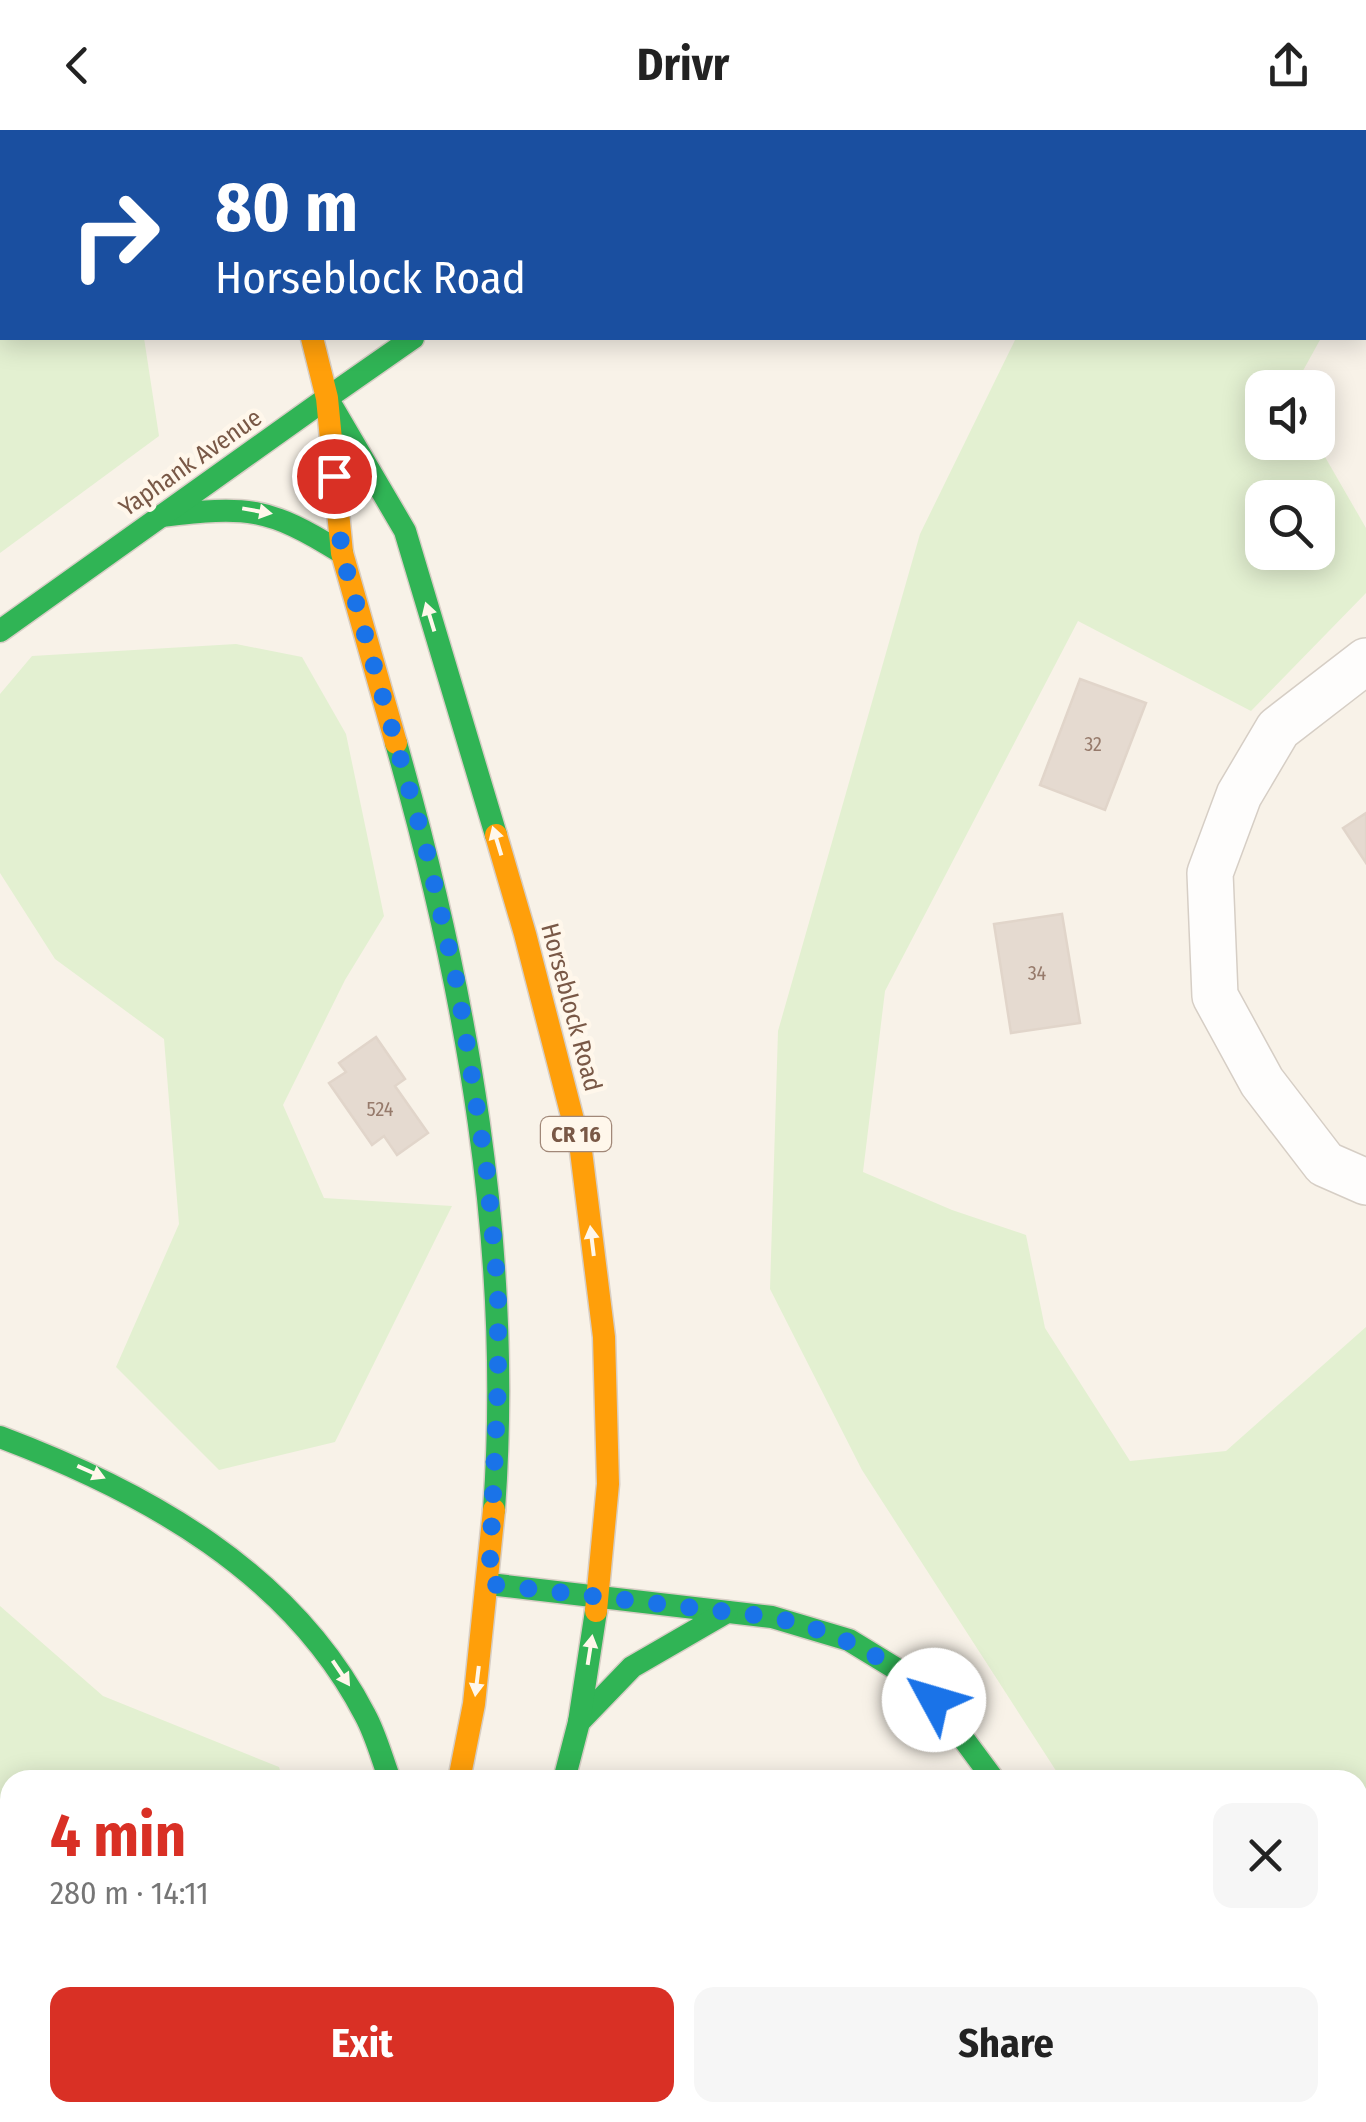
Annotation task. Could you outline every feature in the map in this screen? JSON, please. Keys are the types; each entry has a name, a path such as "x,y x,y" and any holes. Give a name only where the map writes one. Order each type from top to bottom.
{"main road":[{"name":"Horseblock Road","path":"312,340 327,398 342,554 426,848 458,988 484,1152 498,1290 498,1385 489,1584 474,1704 461,1770"},
{"name":"Yaphank Avenue","path":"0,630 410,340"},
{"name":"Horseblock Road","path":"327,398 405,531 525,934 581,1151 604,1338 608,1484 598,1598 579,1722 567,1770"},
{"path":"161,516 253,508 288,520 342,554"},
{"path":"0,1436 109,1480 208,1541 248,1574 291,1612 345,1678 374,1732 387,1770"},
{"path":"489,1584 728,1612 811,1626 849,1640 893,1666 934,1700 986,1770"},
{"path":"579,1722 632,1667 728,1612"}],"street":[{"path":"1366,661 1278,729 1239,795 1210,873 1215,996 1262,1082 1325,1164 1366,1182"}],"green space":[{"path":"0,340 144,340 159,436 0,553"},
{"path":"1015,340 1320,340 1303,370 1245,370 1245,460 1327,460 1366,528 1366,593 1251,711 1078,621 885,991 863,1172 952,1210 1026,1235 1045,1328 1130,1461 1226,1451 1366,1327 1366,1770 1056,1770 862,1470 770,1289 778,1031 920,534"},
{"path":"236,644 302,657 346,734 384,916 345,980 283,1105 324,1198 452,1206 335,1442 219,1470 116,1367 179,1224 164,1039 55,959 0,873 0,694 32,656"},
{"path":"0,1606 103,1696 280,1770 0,1770"}],"building":[{"path":"1080,679 1146,703 1105,810 1040,785"},
{"path":"1366,813 1366,863 1343,828"},
{"path":"1062,914 1080,1023 1011,1033 994,924"},
{"path":"376,1037 405,1079 395,1086 428,1133 397,1155 384,1136 372,1145 329,1083 346,1072 339,1063"}],"traffic: fast":[{"path":"327,398 410,340"},
{"path":"0,631 327,398"},
{"path":"333,408 405,531 496,835"},
{"path":"161,516 215,511 256,513 294,526 342,553"},
{"path":"396,743 444,931 479,1122 497,1315 494,1510"},
{"path":"0,1437 55,1459 160,1511 210,1543 255,1579 297,1619 334,1664 369,1723 386,1770"},
{"path":"489,1584 772,1617 849,1640 908,1676 934,1699 987,1770"},
{"path":"567,1770 579,1722 596,1611"},
{"path":"579,1722 632,1667 727,1612"}],"traffic: slow":[{"path":"312,340 327,398 342,553 396,743"},
{"path":"496,835 581,1151 604,1337 608,1484 596,1611"},
{"path":"461,1770 474,1704 494,1510"}],"route":[{"path":"334,476 342,554 426,848 474,1077 498,1290 496,1487 489,1584 772,1617 811,1626 878,1656 934,1700"}]}
